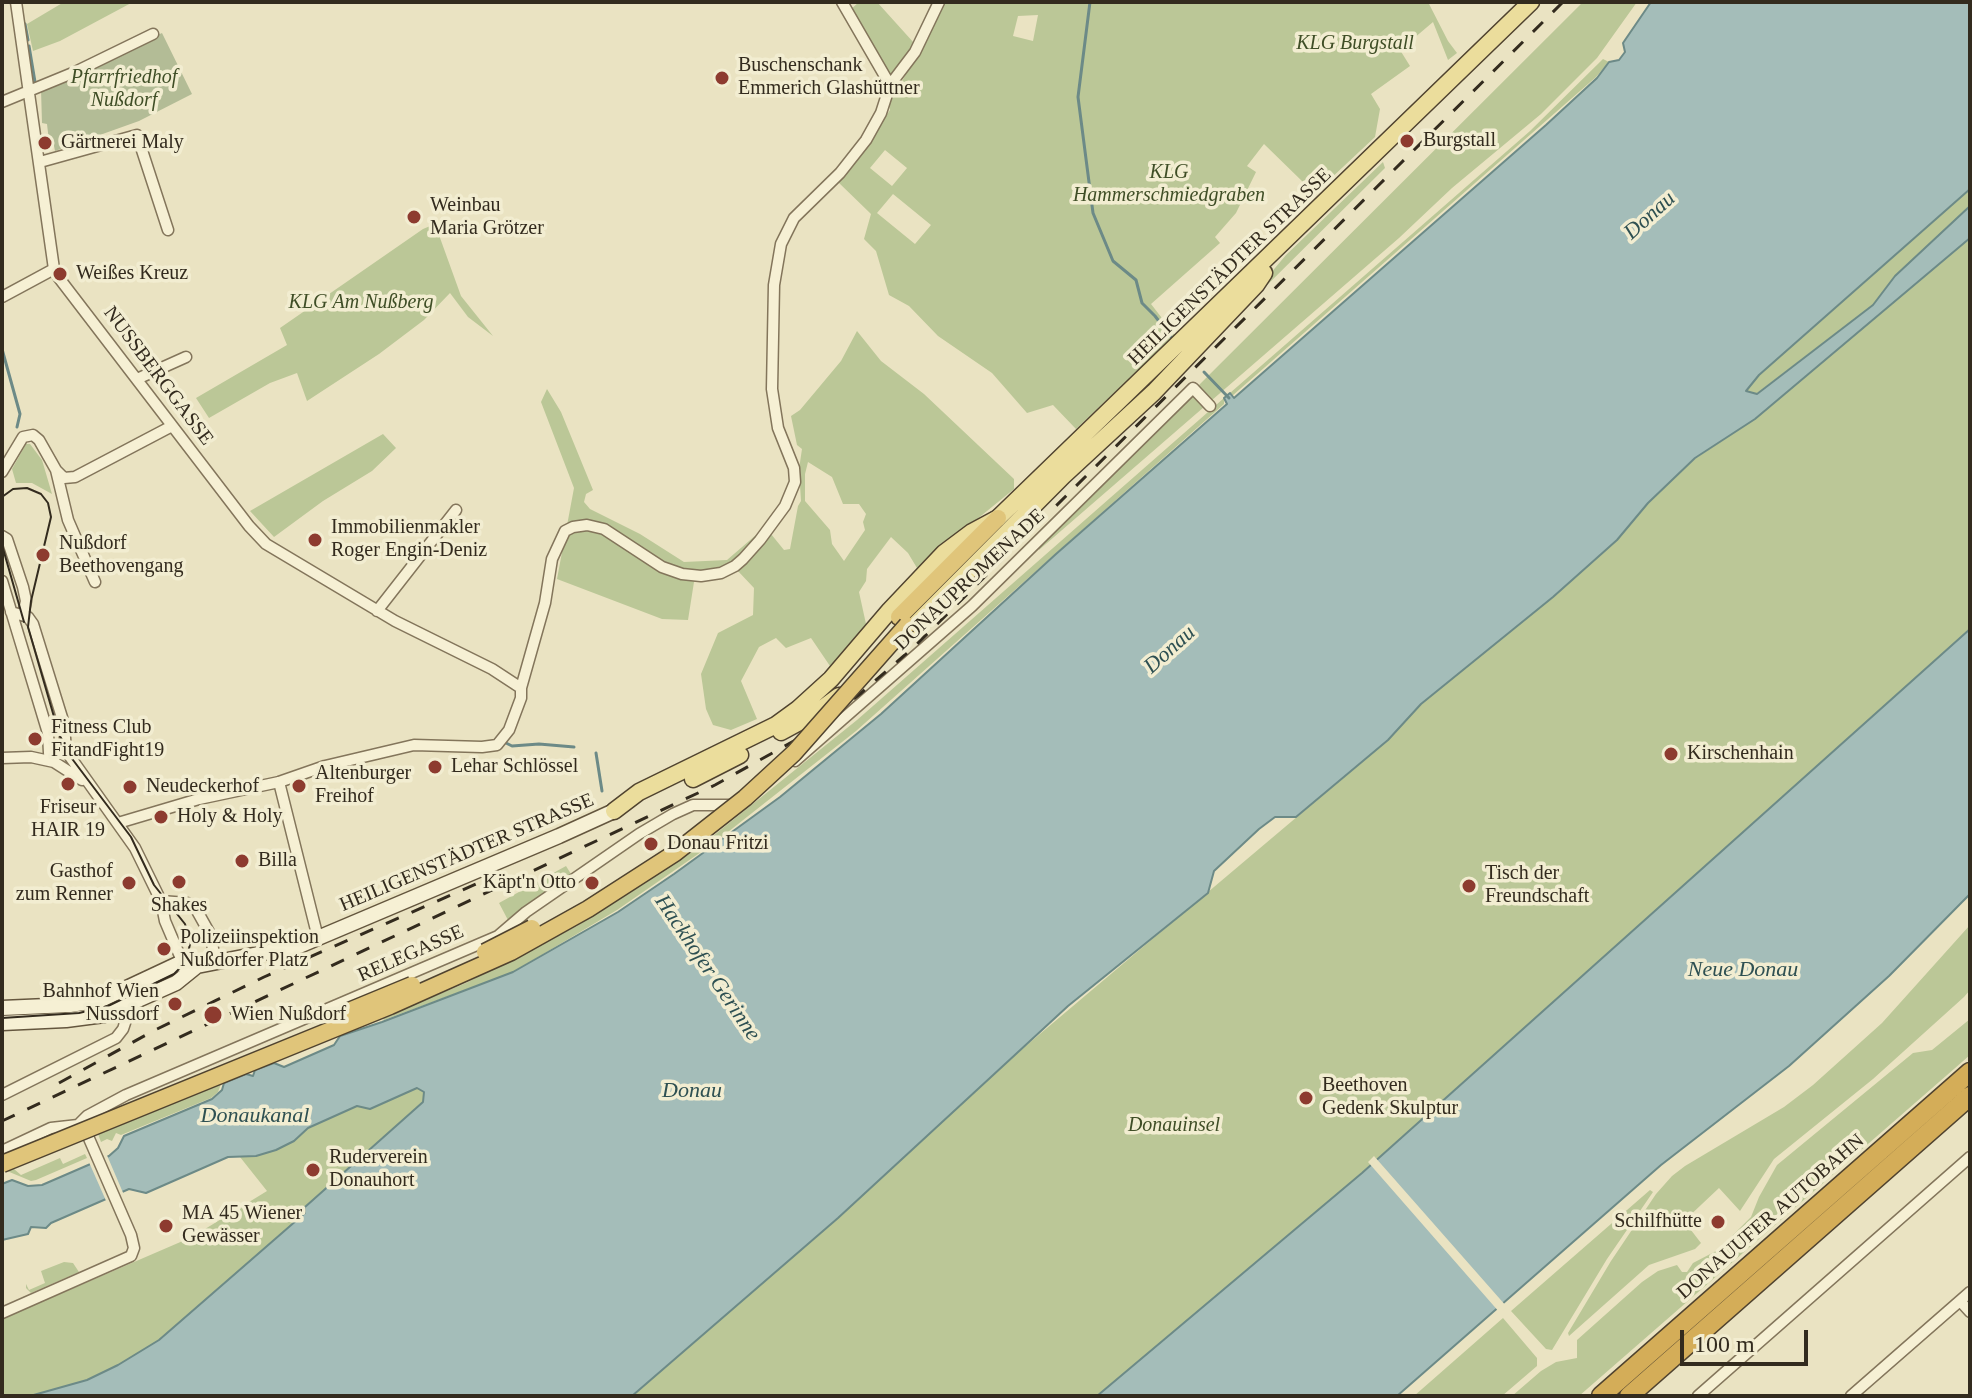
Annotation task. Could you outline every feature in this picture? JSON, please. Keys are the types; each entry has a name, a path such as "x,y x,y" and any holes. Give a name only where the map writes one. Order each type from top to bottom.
{"highway":[{"name":"HEILIGENSTÄDTER STRASSE","path":"955,561 998,518"},
{"path":"2,1152 419,982 506,942 600,890 667,846 758,774 811,719 921,593 955,561"},
{"path":"2,1164 454,978 526,944 632,882 717,823 794,753 907,625 955,561"},
{"name":"DONAUUFER AUTOBAHN","path":"1601,1396 1970,1072"},
{"name":"DONAUUFER AUTOBAHN","path":"1629,1396 1970,1096"}],"main road":[{"name":"HEILIGENSTÄDTER STRASSE","path":"998,518 1531,2"},
{"path":"614,811 642,803 718,768 816,713 860,681 982,555 1154,392 1256,285 1287,240"},
{"path":"614,811 639,792 776,725 798,709 831,679 944,553 998,518"},
{"name":"HEILIGENSTÄDTER STRASSE","path":"2,1008 70,1005 101,1000 168,967 189,968 261,955 318,938 614,811"},
{"name":"HEILIGENSTÄDTER STRASSE","path":"2,1023 81,1019 124,1008 176,983 189,968"}],"street":[{"name":"NUSSBERGGASSE","path":"16,2 54,269 59,278 266,544 377,611 435,643 492,669 521,688"},
{"path":"842,2 890,85"},
{"path":"118,823 199,799 279,782 325,766 414,745 497,745 509,730 521,698 521,688 545,603 552,559 565,531 580,525 599,526 668,570 691,575 729,570 743,559 788,501 795,475 778,428 772,389 774,285 781,244 794,218 860,150 881,113 890,85 915,52 939,2"},
{"path":"2,102 153,34"},
{"path":"40,162 137,135 168,230"},
{"path":"2,297 54,269"},
{"path":"137,379 186,357"},
{"name":"DONAUPROMENADE","path":"745,803 972,606 1193,388 1210,406"},
{"path":"56,470 64,478 79,476 172,426"},
{"path":"2,472 21,440 30,435 41,442 56,470 68,520 95,582"},
{"path":"377,611 456,510"},
{"path":"2,536 7,539 23,587 26,601 23,615"},
{"path":"2,582 54,762"},
{"path":"11,612 32,620 64,724 66,751 135,848 161,901 165,921 189,968"},
{"path":"31,757 49,750 66,751"},
{"path":"54,762 66,751"},
{"path":"2,758 31,757 54,762 90,786"},
{"path":"279,782 318,938"},
{"name":"RELEGASSE","path":"78,1125 87,1116 126,1095 498,936 526,912 673,814 693,805 745,803"},
{"path":"161,901 187,903 196,909 210,934 216,963"},
{"path":"2,1095 116,1038 123,1029 124,1008 117,993"},
{"path":"2,1152 51,1128 78,1125 86,1129 134,1248 131,1256 2,1313"},
{"path":"1698,1396 1970,1157"},
{"path":"1851,1396 1970,1292"},
{"path":"1960,1301 1970,1312"}],"green space":[{"path":"64,2 133,2 60,41 33,51 27,24"},
{"path":"859,2 877,2 914,43 909,56 893,77 888,75 849,11"},
{"path":"932,2 1428,2 1457,53 1448,60 1433,22 1400,50 1410,66 1371,94 1380,109 1375,137 1296,211 1304,183 1264,144 1247,166 1256,172 1236,213 1215,237 1220,243 1151,304 1175,335 1076,429 1053,405 1027,413 992,373 938,336 909,306 889,295 876,251 864,239 871,214 837,181 858,158 890,110 889,104 918,53","holes":["1038,15 1033,41 1013,36 1018,16","885,150 907,168 892,186 870,168","893,194 931,225 915,244 877,213"]},
{"path":"1583,2 1637,2 1597,58 1541,114 1452,188 1399,238 1039,550 1199,385"},
{"name":"Pfarrfriedhof Nußdorf","path":"162,33 192,94 139,121 55,151 54,146 50,146 47,124 42,123 41,89"},
{"path":"1603,59 1609,62 1596,77 1232,396 1230,393 1530,131"},
{"path":"1383,162 1385,168 1250,302 1248,300 1286,255"},
{"path":"1970,189 1970,206 1895,276 1873,305 1756,394 1745,391 1759,375"},
{"name":"KLG Am Nußberg","path":"435,224 461,296 493,336 468,317 450,293 424,320 379,354 307,401 297,373 270,383 209,418 196,398 287,345 280,328 423,229"},
{"name":"Donauinsel","path":"1970,238 1970,629 1363,1173 1097,1396 632,1396 838,1218 1002,1066 1388,740 1420,704 1553,597 1617,540 1648,503 1696,458 1755,419"},
{"path":"857,331 881,361 924,394 1014,479 1014,489 917,568 908,553 891,537 867,569 866,581 859,592 866,624 830,666 811,638 786,648 776,638 759,647 741,681 757,719 731,730 713,725 706,709 701,674 718,633 753,615 754,588 737,570 694,582 688,620 662,619 557,579 574,488 541,402 547,389 561,412 593,490 586,494 584,502 590,509 640,534 684,562 727,560 756,535 757,546 771,534 784,550 790,549 801,501 799,469 802,449 797,445 791,416 800,410 841,361","holes":["808,462 832,477 843,504 859,504 866,514 863,522 865,530 844,561 832,544 830,530 805,501"]},
{"path":"1224,398 1224,404 856,731 714,843 617,910 513,972 384,1020 382,1018 466,983 577,926 713,836 857,720"},
{"path":"383,434 396,448 372,471 323,501 274,537 250,511"},
{"path":"26,444 30,444 42,460 52,494 32,483 16,483 12,469"},
{"path":"566,866 571,874 509,922 499,903"},
{"path":"1970,925 1970,990 1964,997 1873,1079 1774,1159 1740,1211 1719,1188 1684,1221 1701,1243 1695,1249 1649,1265 1569,1336 1611,1261 1656,1194 1672,1176 1784,1107 1813,1085 1882,1023"},
{"path":"1970,1019 1970,1055 1579,1396 1512,1396 1556,1362 1577,1358 1577,1340 1642,1282 1658,1271 1677,1265 1682,1272 1687,1272 1693,1263 1718,1250 1751,1217 1777,1165 1913,1053 1932,1050"},
{"path":"221,1084 211,1098 121,1135 116,1133 112,1141 107,1139 101,1142 98,1134"},
{"path":"417,1088 424,1092 423,1102 305,1207 306,1212 159,1340 87,1380 30,1396 2,1396 2,1319 192,1237 267,1191 240,1157 276,1150 294,1141 308,1128 357,1106 370,1109"},
{"path":"85,1154 87,1158 36,1180 31,1181 7,1171 14,1169 21,1175 60,1158 63,1164"},
{"path":"1650,1190 1653,1192 1607,1259 1552,1350 1546,1349 1511,1311"},
{"path":"64,1262 73,1263 79,1272 31,1293 26,1288 26,1284 29,1290 45,1283 41,1271"},
{"path":"1503,1318 1537,1358 1537,1366 1502,1396 1414,1396"}],"water":[{"name":"Donau","path":"1651,2 1970,2 1970,189 1759,375 1746,391 1757,394 1873,305 1895,276 1970,206 1970,238 1755,419 1695,458 1648,503 1617,540 1553,597 1421,704 1388,740 1296,817 1275,817 1259,829 1214,871 1208,893 1068,1006 838,1218 632,1396 30,1396 87,1380 159,1340 305,1213 305,1207 423,1102 424,1092 417,1088 370,1109 357,1106 308,1128 294,1141 276,1150 256,1156 228,1157 146,1193 129,1189 46,1228 31,1227 28,1234 2,1240 2,1184 12,1180 28,1186 42,1185 109,1156 124,1136 212,1099 222,1090 224,1083 246,1074 253,1076 255,1070 274,1063 284,1067 334,1045 340,1036 513,972 618,912 674,874 780,797 881,714 1227,404 1224,398 1230,393 1234,398 1546,125 1597,78 1609,62 1619,60 1625,52 1623,43"},
{"name":"Neue Donau","path":"1970,629 1970,894 1889,976 1789,1066 1661,1165 1397,1396 1097,1396 1362,1173"}],"pier":[{"path":"106,1153 124,1195 107,1203 88,1160"},
{"path":"1374,1156 1507,1307 1500,1313 1368,1162"}],"waterway":[{"path":"1090,2 1078,97 1093,213 1113,261 1136,280 1142,303 1171,337"},
{"path":"25,24 28,40"},
{"path":"29,46 35,82"},
{"path":"2,349 20,414 17,427"},
{"path":"1204,372 1229,398"},
{"name":"Hackhofer Gerinne","path":"504,742 512,746 539,744 574,747"},
{"name":"Hackhofer Gerinne","path":"596,753 602,791"}],"tram line":[{"path":"2,497 13,489 27,488 41,494 48,503 51,517 28,627 59,734 70,756 131,837 154,885 185,924 190,944 186,962 174,974 108,1006 79,1013 2,1018"},
{"path":"2,545 24,622"}],"railway":[{"path":"2,1121 715,785 810,732 915,646 1563,2"},
{"path":"59,1083 155,1030 264,977 492,877"}],"place":[{"name":"Buschenschank Emmerich Glashüttner","path":"722,78"},
{"name":"Burgstall","path":"1407,141"},
{"name":"Gärtnerei Maly","path":"45,143"},
{"name":"Weinbau Maria Grötzer","path":"414,217"},
{"name":"Weißes Kreuz","path":"60,274"},
{"name":"Immobilienmakler Roger Engin-Deniz","path":"315,540"},
{"name":"Nußdorf Beethovengang","path":"43,555"},
{"name":"Fitness Club FitandFight19","path":"35,739"},
{"name":"Kirschenhain","path":"1671,754"},
{"name":"Lehar Schlössel","path":"435,767"},
{"name":"Friseur HAIR 19","path":"68,784"},
{"name":"Altenburger Freihof","path":"299,786"},
{"name":"Neudeckerhof","path":"130,787"},
{"name":"Holy & Holy","path":"161,817"},
{"name":"Donau Fritzi","path":"651,844"},
{"name":"Billa","path":"242,861"},
{"name":"Shakes","path":"179,882"},
{"name":"Gasthof zum Renner","path":"129,883"},
{"name":"Käpt'n Otto","path":"592,883"},
{"name":"Tisch der Freundschaft","path":"1469,886"},
{"name":"Polizeiinspektion Nußdorfer Platz","path":"164,949"},
{"name":"Bahnhof Wien Nussdorf","path":"175,1004"},
{"name":"Wien Nußdorf","path":"213,1015"},
{"name":"Beethoven Gedenk Skulptur","path":"1306,1098"},
{"name":"Ruderverein Donauhort","path":"313,1170"},
{"name":"Schilfhütte","path":"1718,1222"},
{"name":"MA 45 Wiener Gewässer","path":"166,1226"}],"park label":[{"name":"KLG Burgstall","path":"1355,44"},
{"name":"KLG Hammerschmiedgraben","path":"1169,184"}],"water label":[{"name":"Donaukanal","path":"255,1116"}]}
